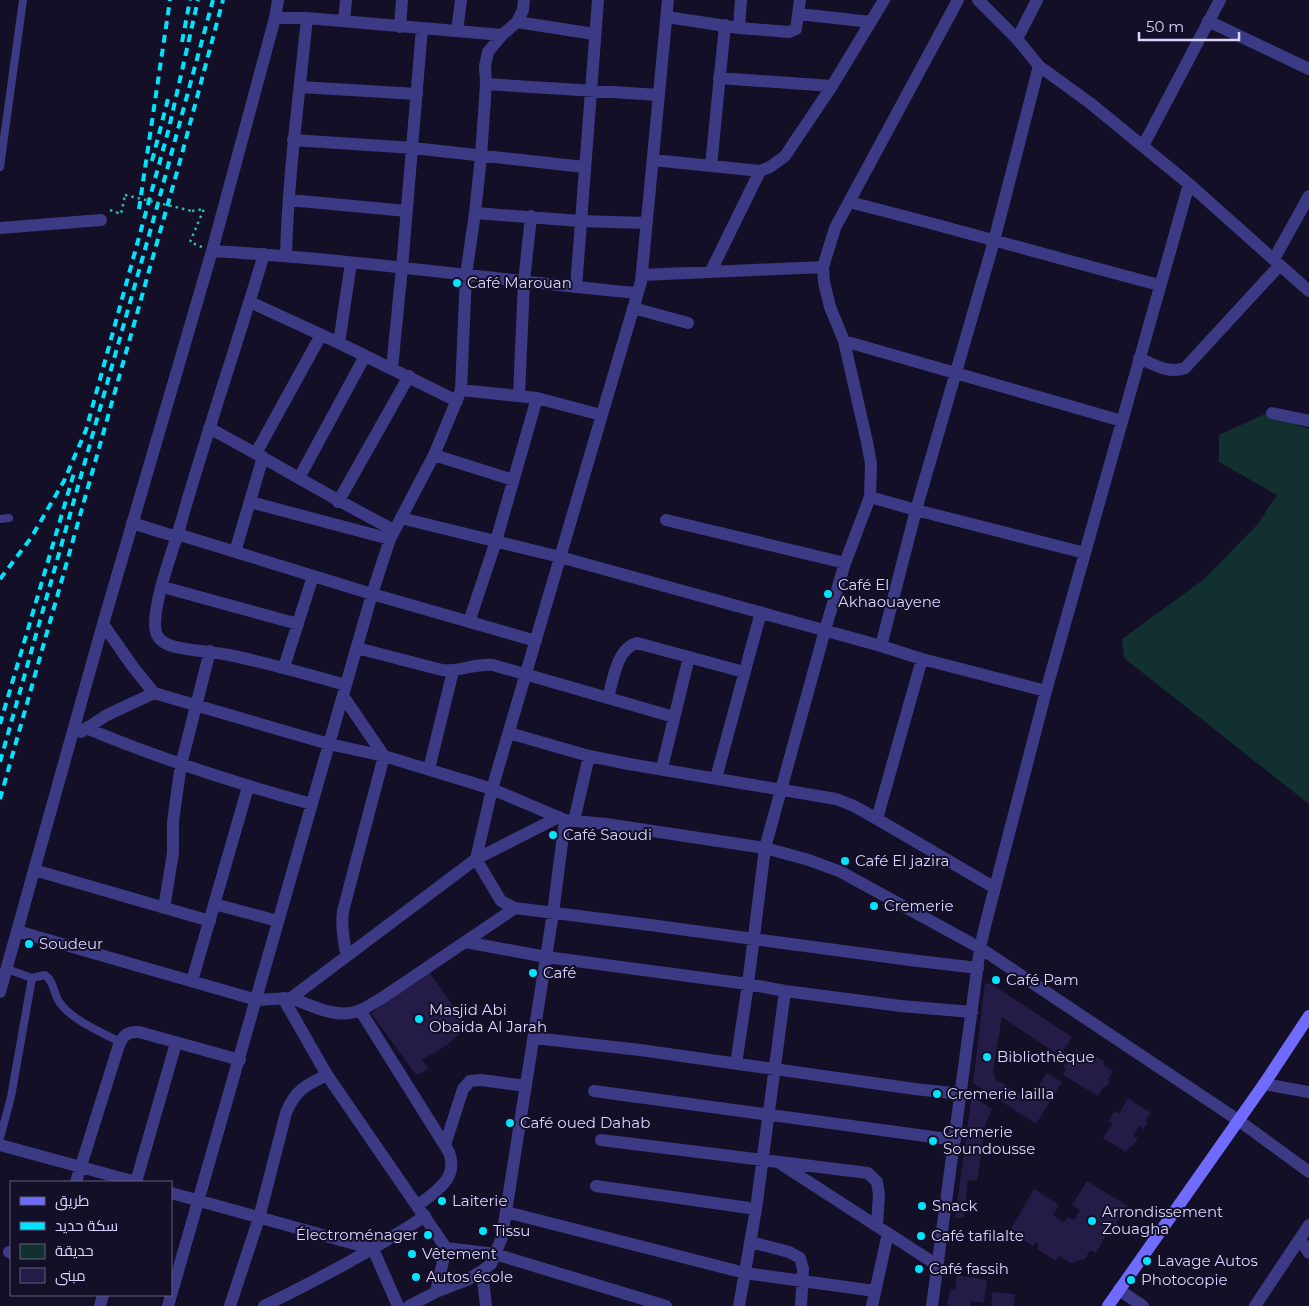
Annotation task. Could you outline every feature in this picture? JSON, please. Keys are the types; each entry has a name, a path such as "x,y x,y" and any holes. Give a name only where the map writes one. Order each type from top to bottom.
{"main road":[{"path":"1108,1306 1264,1084 1309,1016"}],"street":[{"path":"0,992 103,624 212,252 275,18 278,0"},
{"path":"344,21 346,0"},
{"path":"400,27 402,0"},
{"path":"457,31 461,0"},
{"path":"172,1292 372,594 392,535 434,455 459,395 466,275 481,156 488,52 502,35 517,22 523,10 524,0"},
{"path":"576,287 598,0"},
{"path":"668,0 642,275 492,788 476,860 501,902 515,908 978,968"},
{"path":"739,28 741,0"},
{"path":"666,17 739,28 789,32 796,29 800,0"},
{"path":"653,160 760,171 770,167 785,156 832,86 884,0"},
{"path":"736,1064 765,848 825,630 846,563 870,497 871,464 844,341 830,307 823,267 835,228 958,0"},
{"path":"978,0 1017,39 1039,66 1090,103 1189,184 1309,291"},
{"path":"1017,39 1037,0"},
{"path":"1143,146 1220,0"},
{"path":"799,14 871,22"},
{"path":"275,18 307,18 502,35"},
{"path":"286,256 293,140 307,18"},
{"path":"1208,20 1309,69"},
{"path":"517,22 594,34"},
{"path":"711,166 725,26"},
{"path":"392,368 422,28"},
{"path":"881,646 916,510 994,241 1039,66"},
{"path":"720,78 832,86"},
{"path":"486,84 660,95"},
{"path":"300,87 417,94"},
{"path":"293,140 412,148 584,166"},
{"path":"712,271 760,171"},
{"path":"932,1306 980,948 1046,691 1189,184"},
{"path":"1139,358 1164,370 1175,371 1185,368 1277,262 1309,196"},
{"path":"289,200 406,211"},
{"path":"849,202 1160,286"},
{"path":"475,213 580,221 647,223"},
{"path":"0,228 104,215"},
{"path":"519,395 524,282 531,216"},
{"path":"212,252 264,254 351,262 637,293"},
{"path":"264,254 209,428 162,587 155,627 157,636 163,642 172,646 210,651 284,667 344,691 384,756 342,911 342,935 347,956"},
{"path":"339,343 351,262"},
{"path":"642,275 823,267"},
{"path":"250,302 408,376 459,395 519,395 601,415"},
{"path":"633,308 688,323"},
{"path":"235,552 250,502 260,455 322,335"},
{"path":"844,341 1122,421"},
{"path":"299,478 365,356"},
{"path":"338,502 408,376"},
{"path":"470,622 496,541 537,398"},
{"path":"1272,413 1309,420"},
{"path":"209,428 260,455 392,535"},
{"path":"434,455 513,480"},
{"path":"870,497 1085,552"},
{"path":"250,502 392,535"},
{"path":"401,518 560,557 825,630 922,659 1046,691"},
{"path":"666,520 846,563"},
{"path":"132,523 536,641"},
{"path":"284,667 313,576"},
{"path":"162,587 298,624"},
{"path":"716,778 761,612"},
{"path":"103,624 154,693 329,744 384,756 492,788 566,819 765,848 809,860 841,872 980,948 1238,1120 1309,1172"},
{"path":"608,698 623,653 632,644 638,643 744,672"},
{"path":"357,648 437,669 453,671 474,664 493,665 674,717"},
{"path":"164,908 173,853 173,822 182,765 210,651"},
{"path":"662,768 689,657"},
{"path":"878,819 922,659"},
{"path":"429,770 453,671"},
{"path":"71,740 107,715 154,693"},
{"path":"86,728 182,765 248,787 312,804"},
{"path":"509,733 589,756 836,799 878,819 995,888"},
{"path":"416,1305 436,1292 467,1280 491,1264 502,1237 554,913 566,819 589,756"},
{"path":"192,981 248,787"},
{"path":"287,998 476,860 566,819"},
{"path":"34,870 210,921"},
{"path":"214,904 278,921"},
{"path":"17,931 257,1000 287,998 326,1012 342,1014 360,1010 515,908"},
{"path":"465,942 546,957 748,984 785,991 901,1006 972,1012"},
{"path":"739,1306 756,1209 785,991"},
{"path":"287,998 327,1075 446,1248 436,1292"},
{"path":"264,1306 312,1283 373,1249 421,1211 449,1178 452,1171 452,1161 445,1145 360,1010"},
{"path":"76,1181 123,1036 129,1032 134,1032 240,1060"},
{"path":"534,1038 640,1050 961,1094"},
{"path":"136,1181 176,1043"},
{"path":"230,1306 259,1218 290,1102 306,1085 327,1075"},
{"path":"445,1145 460,1096 470,1080 526,1086"},
{"path":"1264,1084 1309,1092"},
{"path":"594,1091 955,1140"},
{"path":"602,1140 860,1171 874,1177 877,1182 879,1194 877,1226"},
{"path":"0,1145 133,1181"},
{"path":"778,1162 937,1265"},
{"path":"596,1186 756,1209"},
{"path":"172,1193 373,1249"},
{"path":"506,1212 745,1273 875,1291"},
{"path":"1255,1306 1309,1225"},
{"path":"872,1306 888,1233"},
{"path":"1300,1239 1309,1253"},
{"path":"751,1242 789,1252 800,1258 803,1262 801,1306"},
{"path":"446,1248 496,1254 666,1306"},
{"path":"373,1249 398,1306"},
{"path":"482,1271 486,1306"},
{"path":"1119,1290 1144,1306"}],"lane":[{"path":"0,167 23,0"},
{"path":"0,519 9,518"},
{"path":"7,969 32,978 45,975 50,979 59,1002 67,1010 87,1024 120,1042"},
{"path":"0,1138 11,1097 32,978"}],"path":[{"path":"104,215 120,214 126,195 192,211 204,209 190,242"}],"green space":[{"path":"1265,414 1309,429 1309,804 1124,658 1122,639 1203,580 1257,525 1277,495 1219,462 1219,435"}],"building":[{"name":"Masjid Abi Obaida Al Jarah","path":"429,972 468,1026 447,1045 422,1060 429,1069 416,1075 371,1013"},
{"path":"985,983 991,984 1072,1037 1060,1056 1002,1017 993,1071 995,1079 1028,1099 1033,1097 1046,1073 1062,1082 1036,1124 973,1083"},
{"path":"1077,1050 1091,1059 1093,1055 1104,1061 1103,1065 1113,1071 1108,1080 1110,1081 1106,1087 1104,1086 1098,1096 1063,1075 1066,1069 1063,1067 1071,1054 1074,1056"},
{"path":"974,1097 992,1109 986,1123 977,1181 968,1180 964,1218 955,1218 971,1101"},
{"path":"1128,1098 1151,1113 1145,1121 1148,1122 1143,1129 1139,1126 1133,1136 1138,1138 1126,1152 1103,1138 1113,1123 1108,1121 1115,1111 1119,1114"},
{"name":"Arrondissement Zouagha","path":"1087,1181 1128,1206 1112,1231 1108,1228 1107,1234 1096,1253 1090,1250 1085,1259 1070,1263 1059,1256 1056,1261 1037,1249 1039,1245 1035,1242 1033,1246 1009,1232 1034,1189 1059,1205 1053,1215 1064,1222 1067,1217 1074,1220 1080,1210 1072,1205"},
{"path":"957,1275 987,1280 984,1303 971,1301 970,1306 947,1306 950,1289 955,1290"},
{"path":"992,1292 1015,1294 1014,1306 991,1306"}],"railway":[{"path":"139,209 170,0"},
{"path":"182,42 190,0"},
{"path":"0,579 31,538 64,481 86,430 169,128 198,0"},
{"path":"0,762 155,214 213,0"},
{"path":"0,799 180,161 223,0"},
{"path":"152,161 169,95"},
{"path":"0,724 74,473"}],"place":[{"name":"Café Marouan","path":"457,283"},
{"name":"Café El Akhaouayene","path":"828,594"},
{"name":"Café Saoudi","path":"553,835"},
{"name":"Café El jazira","path":"845,861"},
{"name":"Cremerie","path":"874,906"},
{"name":"Soudeur","path":"29,944"},
{"name":"Café","path":"533,973"},
{"name":"Café Pam","path":"996,980"},
{"name":"Masjid Abi Obaida Al Jarah","path":"419,1019"},
{"name":"Bibliothèque","path":"987,1057"},
{"name":"Cremerie lailla","path":"937,1094"},
{"name":"Café oued Dahab","path":"510,1123"},
{"name":"Cremerie Soundousse","path":"933,1141"},
{"name":"Laiterie","path":"442,1201"},
{"name":"Snack","path":"922,1206"},
{"name":"Arrondissement Zouagha","path":"1092,1221"},
{"name":"Tissu","path":"483,1231"},
{"name":"Électroménager","path":"428,1235"},
{"name":"Café tafilalte","path":"921,1236"},
{"name":"Vêtement","path":"412,1254"},
{"name":"Lavage Autos","path":"1147,1261"},
{"name":"Café fassih","path":"919,1269"},
{"name":"Autos école","path":"416,1277"},
{"name":"Photocopie","path":"1131,1280"}]}
